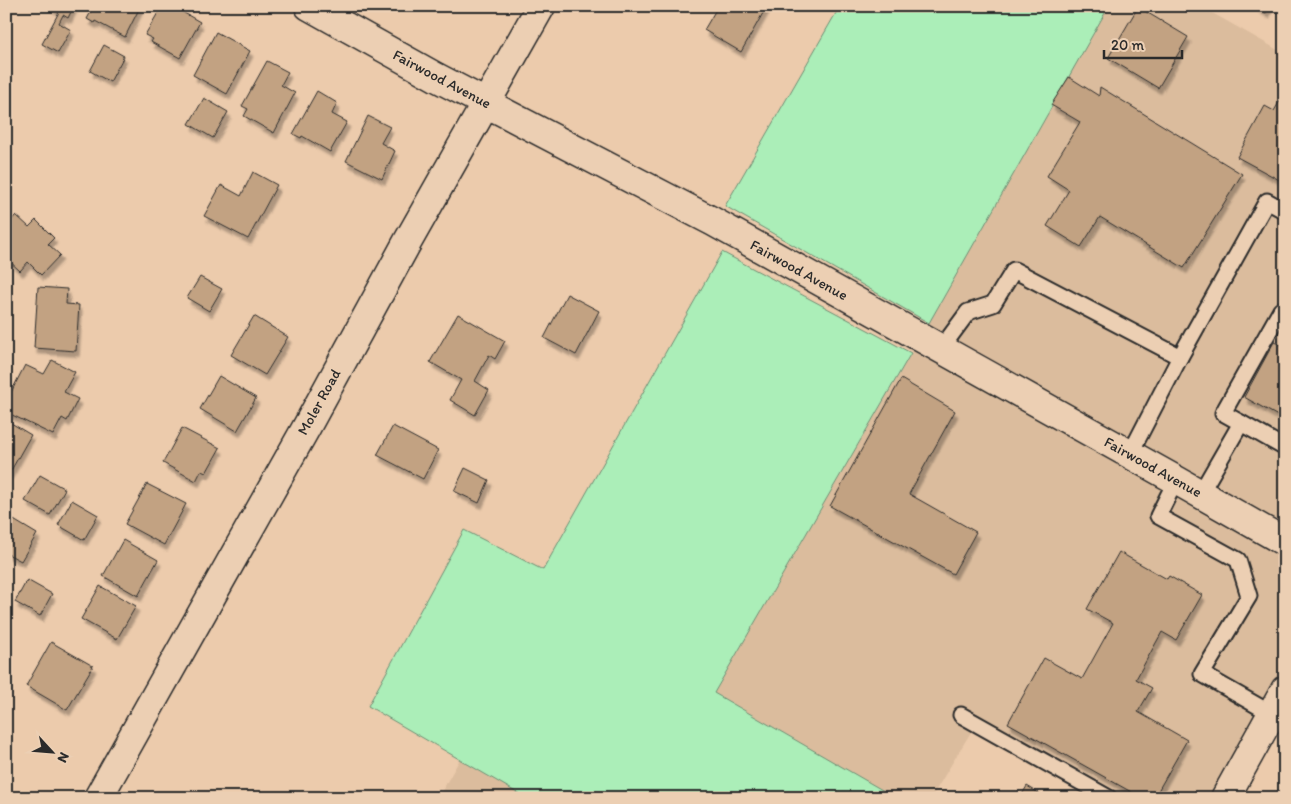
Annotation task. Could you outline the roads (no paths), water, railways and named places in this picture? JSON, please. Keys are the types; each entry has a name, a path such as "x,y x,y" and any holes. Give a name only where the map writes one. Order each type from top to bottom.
{"street":[{"name":"Fairwood Avenue","path":"309,6 485,103 712,221 1285,542"},
{"name":"Moler Road","path":"98,798 306,428 485,103 541,6"},
{"path":"1225,798 1285,690"}],"lane":[{"path":"1130,454 1180,357 1266,201 1285,212"},
{"path":"940,350 968,312 993,304 1014,270 1180,357"},
{"path":"1285,312 1281,310 1223,413 1285,448"},
{"path":"1200,494 1241,423"},
{"path":"1176,480 1158,516 1238,560 1248,596 1202,674 1272,714"},
{"path":"961,715 1109,798"}]}
